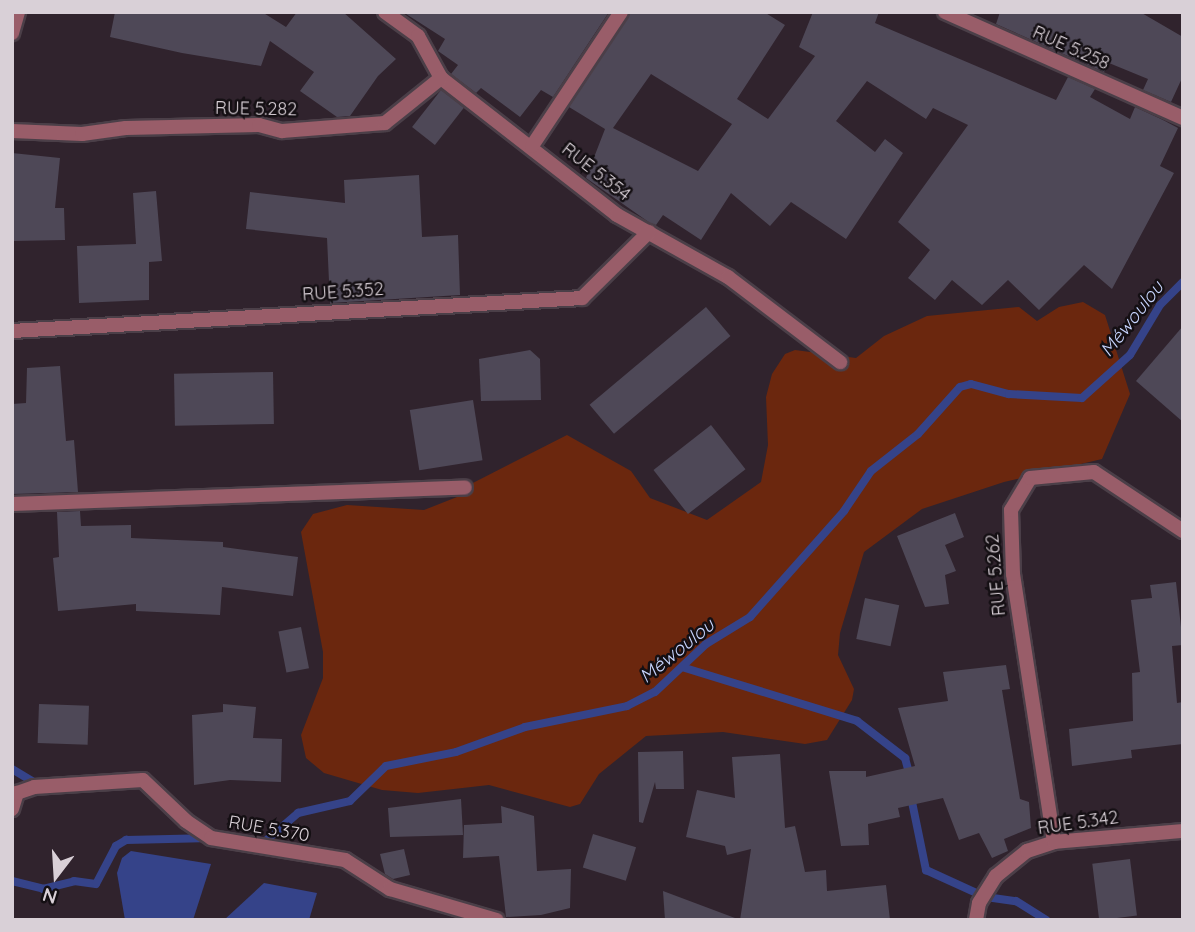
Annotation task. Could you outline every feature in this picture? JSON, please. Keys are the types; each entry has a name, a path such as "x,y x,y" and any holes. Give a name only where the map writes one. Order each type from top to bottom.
{"street":[{"path":"12,33 18,12"},
{"name":"RUE 5.354","path":"385,12 418,36 441,78 532,146 617,215 729,277 840,362"},
{"path":"532,146 621,12"},
{"name":"RUE 5.258","path":"945,12 1183,118"},
{"name":"RUE 5.282","path":"12,131 82,134 126,128 259,125 282,131 385,123 441,78"},
{"name":"RUE 5.352","path":"12,331 582,298 649,232"},
{"name":"RUE 5.262","path":"1054,842 1013,574 1011,510 1030,478 1094,472 1183,531"},
{"path":"12,505 465,487"},
{"name":"RUE 5.370","path":"12,809 17,793 34,788 142,780 186,821 211,838 345,860 390,889 497,920"},
{"name":"RUE 5.342","path":"975,920 979,904 1008,862 1054,842 1183,831"}],"shaded area":[{"path":"1083,302 1105,315 1130,394 1102,459 1004,482 922,509 864,552 840,633 838,655 854,689 852,700 827,740 805,744 723,732 646,736 599,774 580,804 570,807 489,785 418,793 382,790 324,773 306,758 301,735 323,678 323,652 301,532 313,514 347,505 424,510 457,497 465,487 567,435 631,471 650,498 707,520 761,482 768,445 766,397 772,374 785,354 795,350 856,358 884,336 927,316 1019,307 1037,321 1059,307"}],"water":[{"path":"131,851 211,864 193,920 125,920 117,873 122,858"},
{"path":"264,883 317,893 309,920 224,920"}],"building":[{"path":"115,12 262,12 286,27 297,12 343,12 396,59 378,76 350,116 337,117 300,91 314,72 270,41 261,66 182,53 110,37"},
{"path":"403,12 609,12 553,97 541,90 520,117 481,88 476,93 451,74 458,65 438,51 445,39"},
{"path":"631,12 764,12 785,25 737,99 768,119 815,56 799,47 813,12 879,12 875,23 1056,100 1068,77 1095,89 1090,97 1130,119 1135,107 1178,128 1160,166 1174,173 1112,289 1084,265 1039,310 1008,280 982,305 952,280 935,300 908,278 930,250 898,222 968,125 933,108 926,119 867,81 836,121 875,152 885,139 903,153 846,239 791,202 770,226 731,193 701,240 663,215 656,225 650,223 586,178 605,129 569,107","holes":["651,74 732,124 698,171 613,128"]},
{"path":"1000,12 1140,12 1183,37 1183,76 1171,102 1143,90 1148,79 1109,63 1104,72 996,24"},
{"path":"441,90 464,108 435,145 412,127"},
{"path":"12,153 60,158 55,208 64,208 65,240 12,241"},
{"path":"419,175 422,237 458,235 460,295 330,303 327,238 246,229 250,192 345,203 344,180"},
{"path":"156,191 162,261 149,262 149,300 79,303 77,246 136,244 133,193"},
{"path":"706,307 730,336 614,434 590,405"},
{"path":"1183,326 1183,422 1136,381"},
{"path":"530,350 540,359 541,400 481,401 479,359"},
{"path":"60,366 66,441 74,440 78,492 12,494 12,404 26,403 27,368"},
{"path":"273,372 274,424 175,426 174,374"},
{"path":"473,400 483,460 419,470 410,410"},
{"path":"711,425 745,469 688,514 653,470"},
{"path":"80,511 81,526 131,525 131,538 223,542 223,547 298,557 293,596 222,587 220,615 136,611 136,604 58,611 53,558 59,557 57,512"},
{"path":"955,513 964,537 945,545 956,571 945,575 949,604 925,607 897,536"},
{"path":"1176,582 1183,645 1172,646 1177,703 1183,702 1183,744 1131,750 1132,758 1072,766 1069,729 1133,721 1132,673 1140,672 1131,600 1152,598 1150,585"},
{"path":"865,598 899,605 891,646 856,639"},
{"path":"301,627 309,668 286,673 278,631"},
{"path":"1006,665 1010,689 1002,690 1020,799 1029,802 1031,828 1004,839 1008,851 992,858 979,833 959,840 943,798 898,808 900,817 868,824 869,845 841,846 829,771 866,771 866,777 915,766 898,708 948,701 943,672"},
{"path":"39,704 89,706 88,745 38,743"},
{"path":"223,704 256,707 253,738 282,739 281,782 230,780 194,785 192,715 223,712"},
{"path":"683,751 684,789 656,789 655,782 643,823 639,822 638,752"},
{"path":"780,754 785,828 795,826 805,872 826,870 827,891 886,885 890,920 740,920 751,849 727,855 725,846 686,837 697,790 735,798 732,757"},
{"path":"461,799 463,835 390,837 388,808"},
{"path":"501,806 534,816 537,871 571,869 570,908 541,915 506,917 499,856 463,858 464,825 502,823"},
{"path":"593,834 636,847 626,881 583,867"},
{"path":"404,849 410,875 393,879 385,874 380,854"},
{"path":"1130,859 1137,916 1099,920 1092,864"},
{"path":"663,891 735,918 735,920 665,920"}],"waterway":[{"name":"Méwoulou","path":"262,844 298,813 350,801 386,766 456,752 525,727 627,706 655,692 706,644 750,617 844,511 871,471 918,434 960,387 971,384 1009,394 1082,398 1130,355 1160,305 1183,282"},
{"path":"685,668 857,721 905,758 910,777"},
{"path":"12,769 40,786"},
{"path":"911,797 926,870 983,896"},
{"name":"Méwoulou","path":"12,881 43,889 74,881 96,884 116,846 126,840 212,838"},
{"path":"986,897 1016,901 1047,920"}]}
